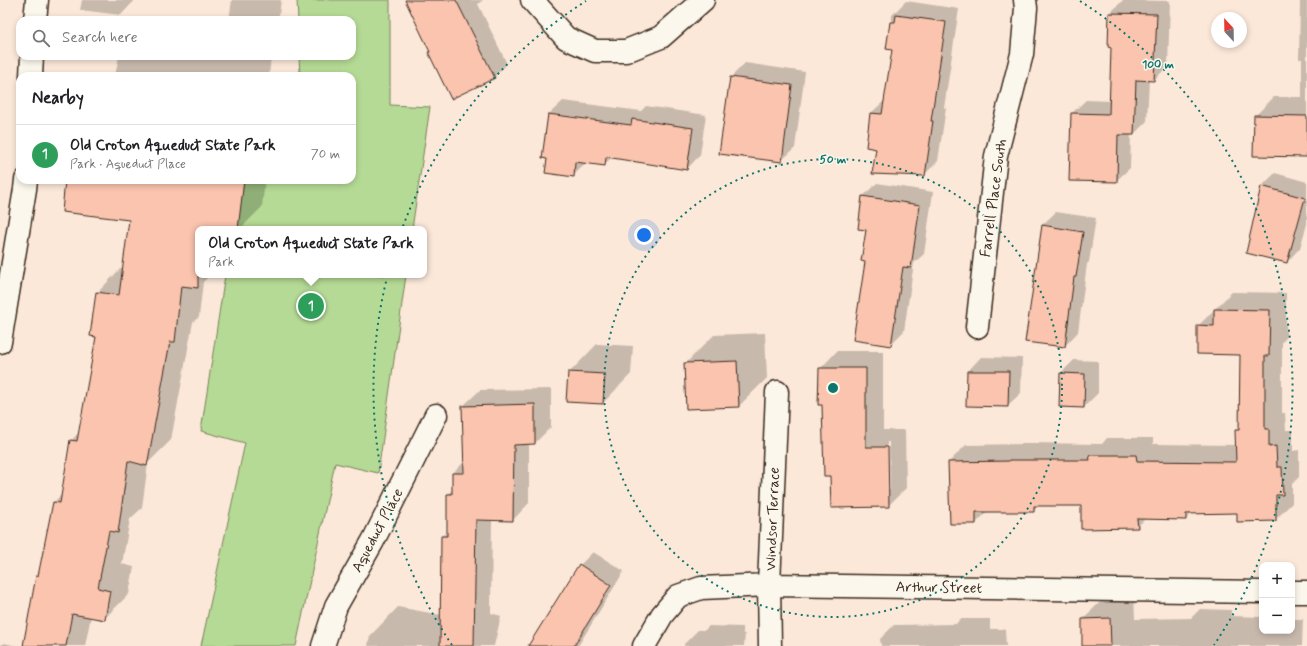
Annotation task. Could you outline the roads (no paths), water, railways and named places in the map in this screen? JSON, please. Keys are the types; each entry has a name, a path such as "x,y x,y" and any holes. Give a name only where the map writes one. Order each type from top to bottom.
{"street":[{"path":"36,16 38,0"},
{"path":"532,0 566,38 595,51 626,51 661,37 703,0"},
{"name":"Farrell Place South","path":"978,327 996,156 1022,54 1026,8 1025,0"},
{"path":"31,72 32,60"},
{"path":"0,342 26,184"},
{"name":"Windsor Terrace","path":"770,646 769,585 777,392"},
{"name":"Aqueduct Place","path":"323,646 336,606 373,541 436,415"},
{"name":"Arthur Street","path":"644,646 662,615 678,596 701,588 769,585 1259,592"},
{"path":"1295,592 1307,592"}],"place":[{"name":"Old Croton Aqueduct State Park","path":"311,306"}]}
